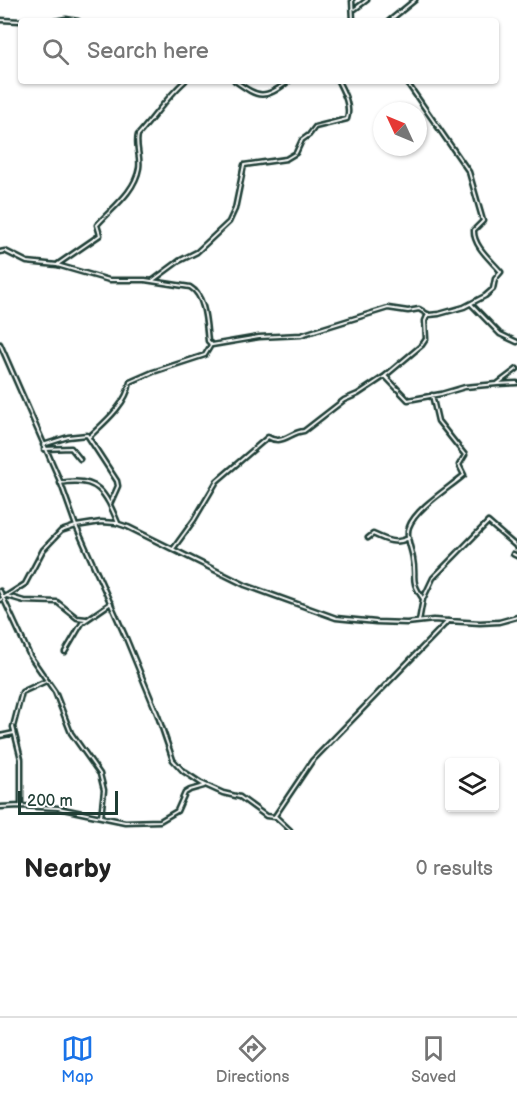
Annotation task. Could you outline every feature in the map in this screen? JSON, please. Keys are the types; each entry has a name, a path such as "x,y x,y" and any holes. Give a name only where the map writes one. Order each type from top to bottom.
{"street":[{"path":"352,0 354,18"},
{"path":"353,9 367,0"},
{"path":"393,18 415,0"},
{"path":"0,20 18,21"},
{"path":"57,265 100,235 97,225 113,210 137,177 140,163 138,135 181,84"},
{"path":"240,84 250,93 259,95 272,92 284,84"},
{"path":"152,281 179,261 198,251 227,225 235,209 244,165 286,159 296,153 302,140 315,127 347,119 349,114 347,103 339,84"},
{"path":"89,437 116,410 130,382 204,355 211,345 259,337 301,335 388,308 408,311 419,309 428,314 439,314 471,304 493,289 495,279 501,272 480,247 474,236 474,230 483,219 469,172 408,84"},
{"path":"0,252 5,251 27,262 57,265 109,280 152,281 190,287 195,290 201,303 208,341 211,345"},
{"path":"471,304 500,334 517,342"},
{"path":"173,549 194,520 217,481 266,438 269,437 274,441 284,440 297,431 304,431 344,400 358,394 385,376 424,343 427,333 425,321 428,314"},
{"path":"0,344 60,483 76,526 111,603 153,704 173,760 183,771 207,786 240,797 265,816 275,817 290,830"},
{"path":"497,384 517,369"},
{"path":"385,376 406,399 465,387 517,383"},
{"path":"423,599 414,584 409,527 416,517 464,474 459,465 465,455 438,421 432,395"},
{"path":"44,447 76,435 84,434 89,437 117,481 110,504"},
{"path":"44,447 71,448 80,459"},
{"path":"60,483 73,481 90,483 99,488 110,504 118,523"},
{"path":"0,600 25,584 43,550 62,531 101,522 118,523 245,585 331,617 406,623 449,620 499,622 517,617"},
{"path":"419,621 423,599 433,578 488,522 517,547"},
{"path":"368,538 373,534 398,542 409,538"},
{"path":"0,591 6,597 26,649 55,692 71,733 99,774 104,790 101,817"},
{"path":"6,597 24,601 57,602 77,618 86,619"},
{"path":"65,652 80,625 111,603"},
{"path":"275,817 312,761 449,620"},
{"path":"21,806 21,759 13,727 22,692 46,681"},
{"path":"0,736 14,733"},
{"path":"0,807 66,809 137,822 160,821 177,811 185,793 207,786"}]}
